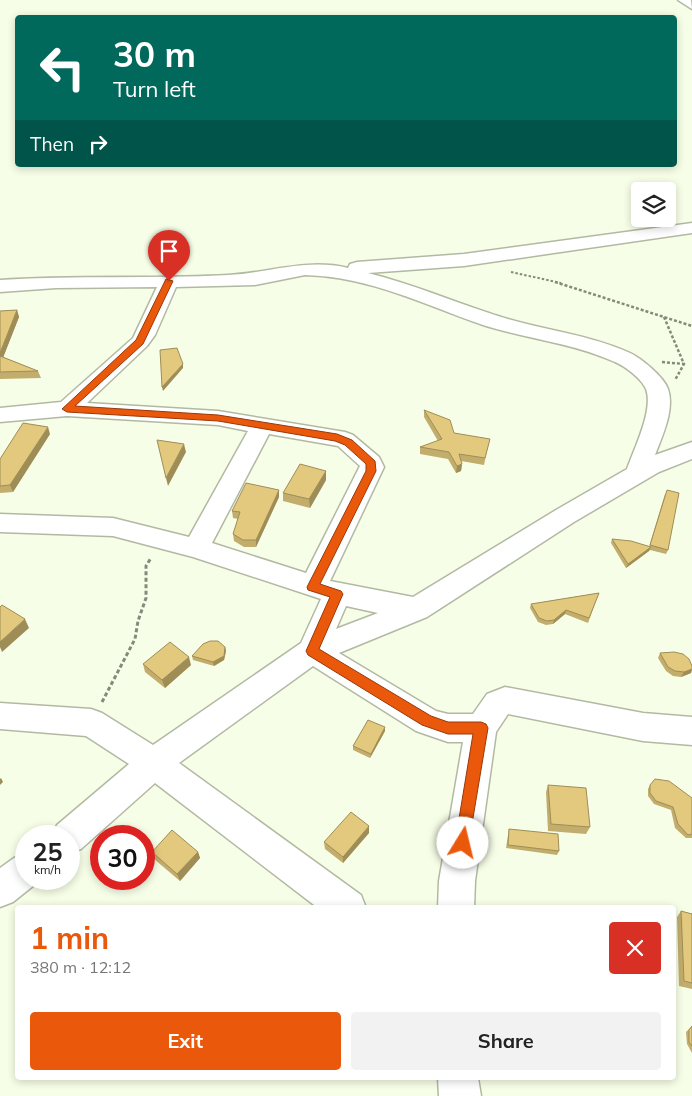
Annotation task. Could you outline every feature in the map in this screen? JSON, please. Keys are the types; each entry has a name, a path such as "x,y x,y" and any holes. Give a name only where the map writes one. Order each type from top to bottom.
{"street":[{"path":"684,0 692,6"},
{"path":"0,286 56,282 255,279 297,270 334,270 464,260 692,228"},
{"path":"334,270 394,285 492,321 583,343 625,358 648,377 657,389 659,409 637,474"},
{"path":"67,409 140,342 169,281"},
{"path":"0,416 67,409 218,418 345,440 371,463 371,471 325,590 312,651"},
{"path":"196,548 263,425"},
{"path":"80,827 154,763 312,651 417,609 565,516 637,474 651,466 692,450"},
{"path":"0,523 102,525 196,548 325,590 417,609"},
{"path":"312,651 427,720 448,728 481,728"},
{"path":"456,905 457,881 481,728 498,703 505,700 634,726 692,732"},
{"path":"0,716 91,723 154,763 344,905"},
{"path":"0,890 15,878"},
{"path":"458,1080 460,1096"}],"path":[{"path":"509,271 563,284 692,326"},
{"path":"659,409 684,364 664,317"},
{"path":"91,723 135,639 138,621 146,598 146,566 162,539"}],"building":[{"path":"17,310 0,353 0,311"},
{"path":"177,348 183,364 162,387 160,350"},
{"path":"0,356 38,371 0,372"},
{"path":"424,410 450,420 454,433 490,439 485,458 459,454 462,464 457,466 449,452 420,447 442,439"},
{"path":"23,423 48,427 10,485 0,486 0,459"},
{"path":"157,440 184,444 166,478"},
{"path":"300,464 326,471 309,499 283,493"},
{"path":"246,483 279,490 256,540 243,540 233,534 240,512 232,511"},
{"path":"667,490 679,493 668,550 650,545"},
{"path":"612,539 631,541 651,547 628,564"},
{"path":"599,593 589,618 566,610 554,620 547,621 539,618 531,604"},
{"path":"2,605 25,619 0,642 0,607"},
{"path":"210,641 218,641 225,647 224,656 213,662 192,656 203,644"},
{"path":"170,642 189,657 162,680 143,664"},
{"path":"674,652 683,654 689,659 692,669 684,672 675,671 668,667 660,653"},
{"path":"368,720 385,727 371,754 353,746"},
{"path":"655,779 669,781 692,798 692,834 688,835 678,824 673,807 656,801 650,793 650,785"},
{"path":"548,785 586,788 590,827 551,824"},
{"path":"351,812 369,826 343,857 324,842"},
{"path":"509,829 558,834 559,851 508,845"},
{"path":"172,830 198,852 177,874 155,855 155,849"},
{"path":"681,911 692,914 692,983 684,981"},
{"path":"692,1026 692,1046 689,1042 689,1030"}],"route":[{"path":"169,281 145,335 140,342 67,409 218,418 337,438 348,442 371,463 371,471 312,587 337,594 312,651 439,726 448,728 481,728 463,843"}]}
